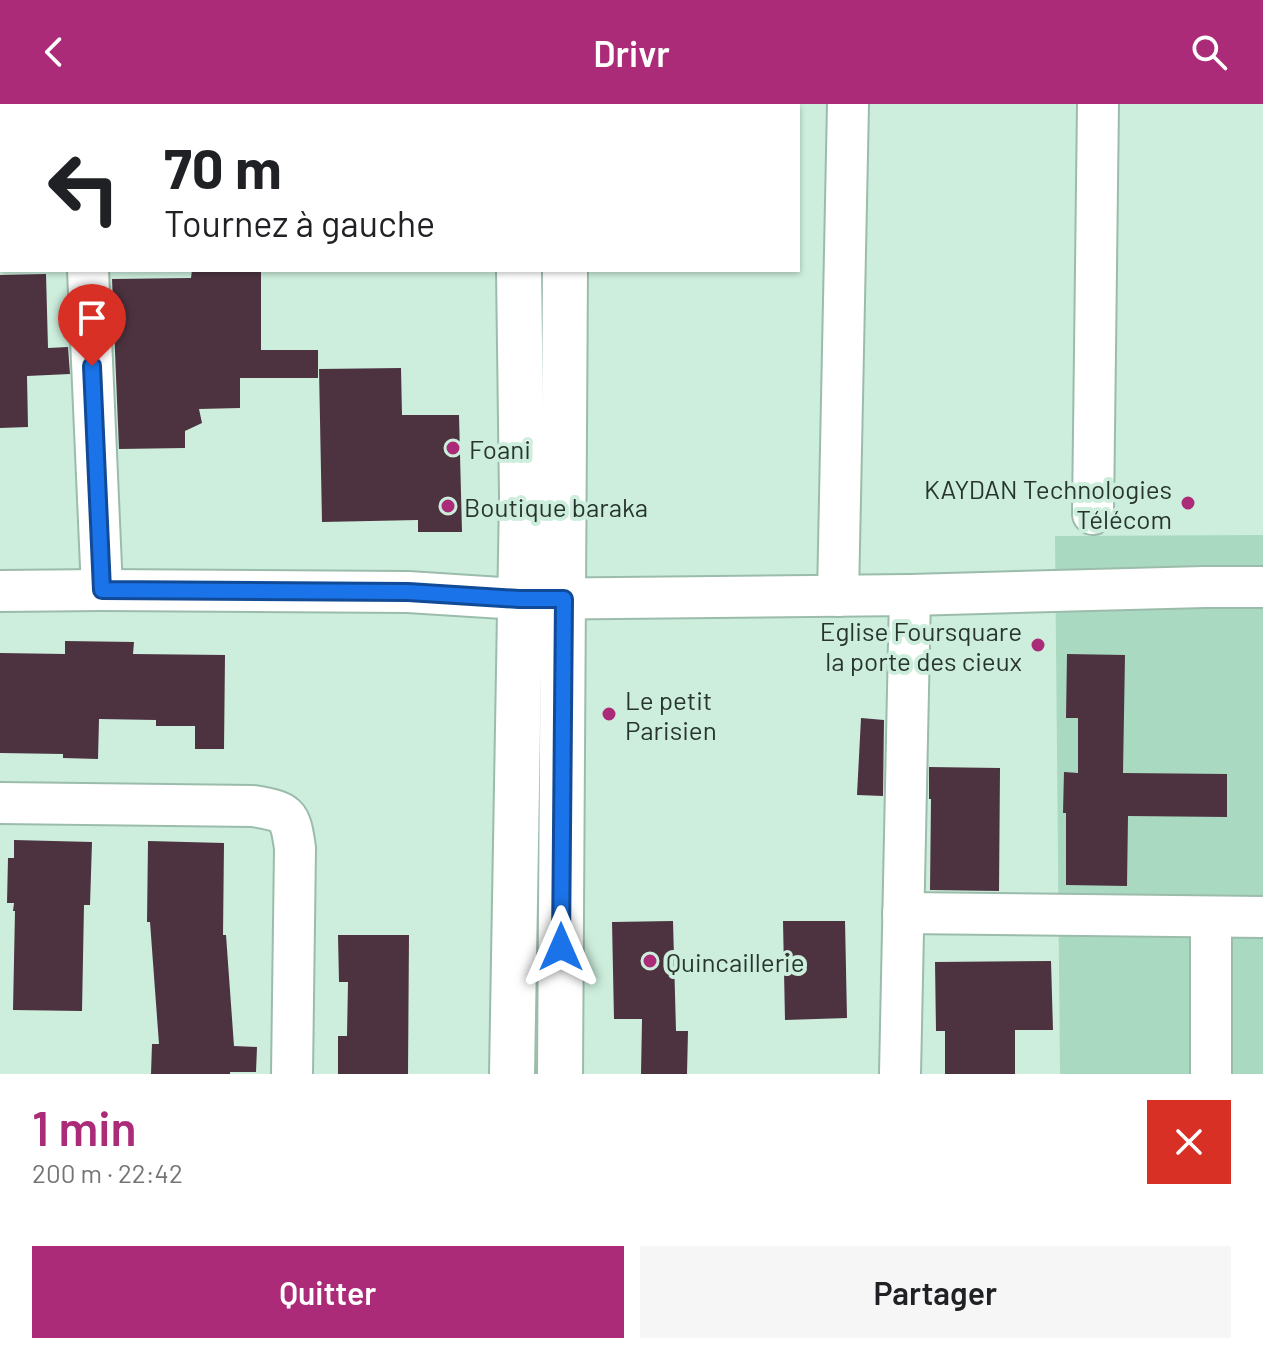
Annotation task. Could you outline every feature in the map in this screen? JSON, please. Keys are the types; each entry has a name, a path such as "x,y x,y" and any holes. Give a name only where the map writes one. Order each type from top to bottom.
{"main road":[{"path":"512,1074 522,497 519,272"},
{"path":"560,1074 565,272"}],"street":[{"path":"838,596 848,104"},
{"path":"1093,514 1098,104"},
{"path":"88,272 102,590"},
{"path":"0,591 408,592 564,599 1263,587"},
{"path":"900,1074 910,595"},
{"path":"0,803 253,806 280,810 291,822 295,848 292,1074"},
{"path":"903,913 1263,917"},
{"path":"1211,917 1211,1074"}],"green space":[{"path":"1263,535 1263,1074 1060,1074 1055,536"}],"building":[{"path":"192,272 261,272 261,350 318,350 318,378 240,378 240,408 199,409 202,423 185,431 185,448 119,449 112,279 191,278"},
{"path":"46,274 48,348 68,347 70,374 27,376 28,427 0,428 0,275"},
{"path":"401,368 402,415 459,415 462,532 418,532 418,520 322,522 319,369"},
{"path":"65,641 134,642 133,654 225,655 224,749 195,749 195,726 156,726 156,720 99,719 98,759 63,758 63,754 0,753 0,653 65,654"},
{"path":"1067,654 1125,655 1123,773 1227,774 1227,817 1128,816 1127,886 1066,885 1064,772 1078,773 1078,718 1066,718"},
{"path":"861,718 884,720 883,796 857,795"},
{"path":"929,767 1000,768 999,891 930,890"},
{"path":"14,840 92,842 90,905 84,905 82,1011 13,1010 15,911 14,903 7,903 8,858 14,858"},
{"path":"148,841 224,843 223,935 226,935 234,1046 257,1047 256,1072 151,1074 152,1044 159,1044 150,922 147,922"},
{"path":"673,921 676,1031 688,1031 687,1074 641,1074 642,1019 614,1019 612,922"},
{"path":"783,921 845,921 847,1018 785,1020"},
{"path":"338,935 409,935 408,1074 338,1074 338,1036 347,1036 348,982 339,982"},
{"path":"1051,961 1053,1030 1015,1030 1015,1074 945,1074 945,1031 936,1031 935,962"}],"place":[{"name":"Foani","path":"453,448"},
{"name":"KAYDAN Technologies Télécom","path":"1188,503"},
{"name":"Boutique baraka","path":"448,506"},
{"name":"Eglise Foursquare la porte des cieux","path":"1038,645"},
{"name":"Le petit Parisien","path":"609,714"},
{"name":"Quincaillerie","path":"650,961"}],"route":[{"path":"92,366 102,590 408,592 564,599 561,947"}]}
